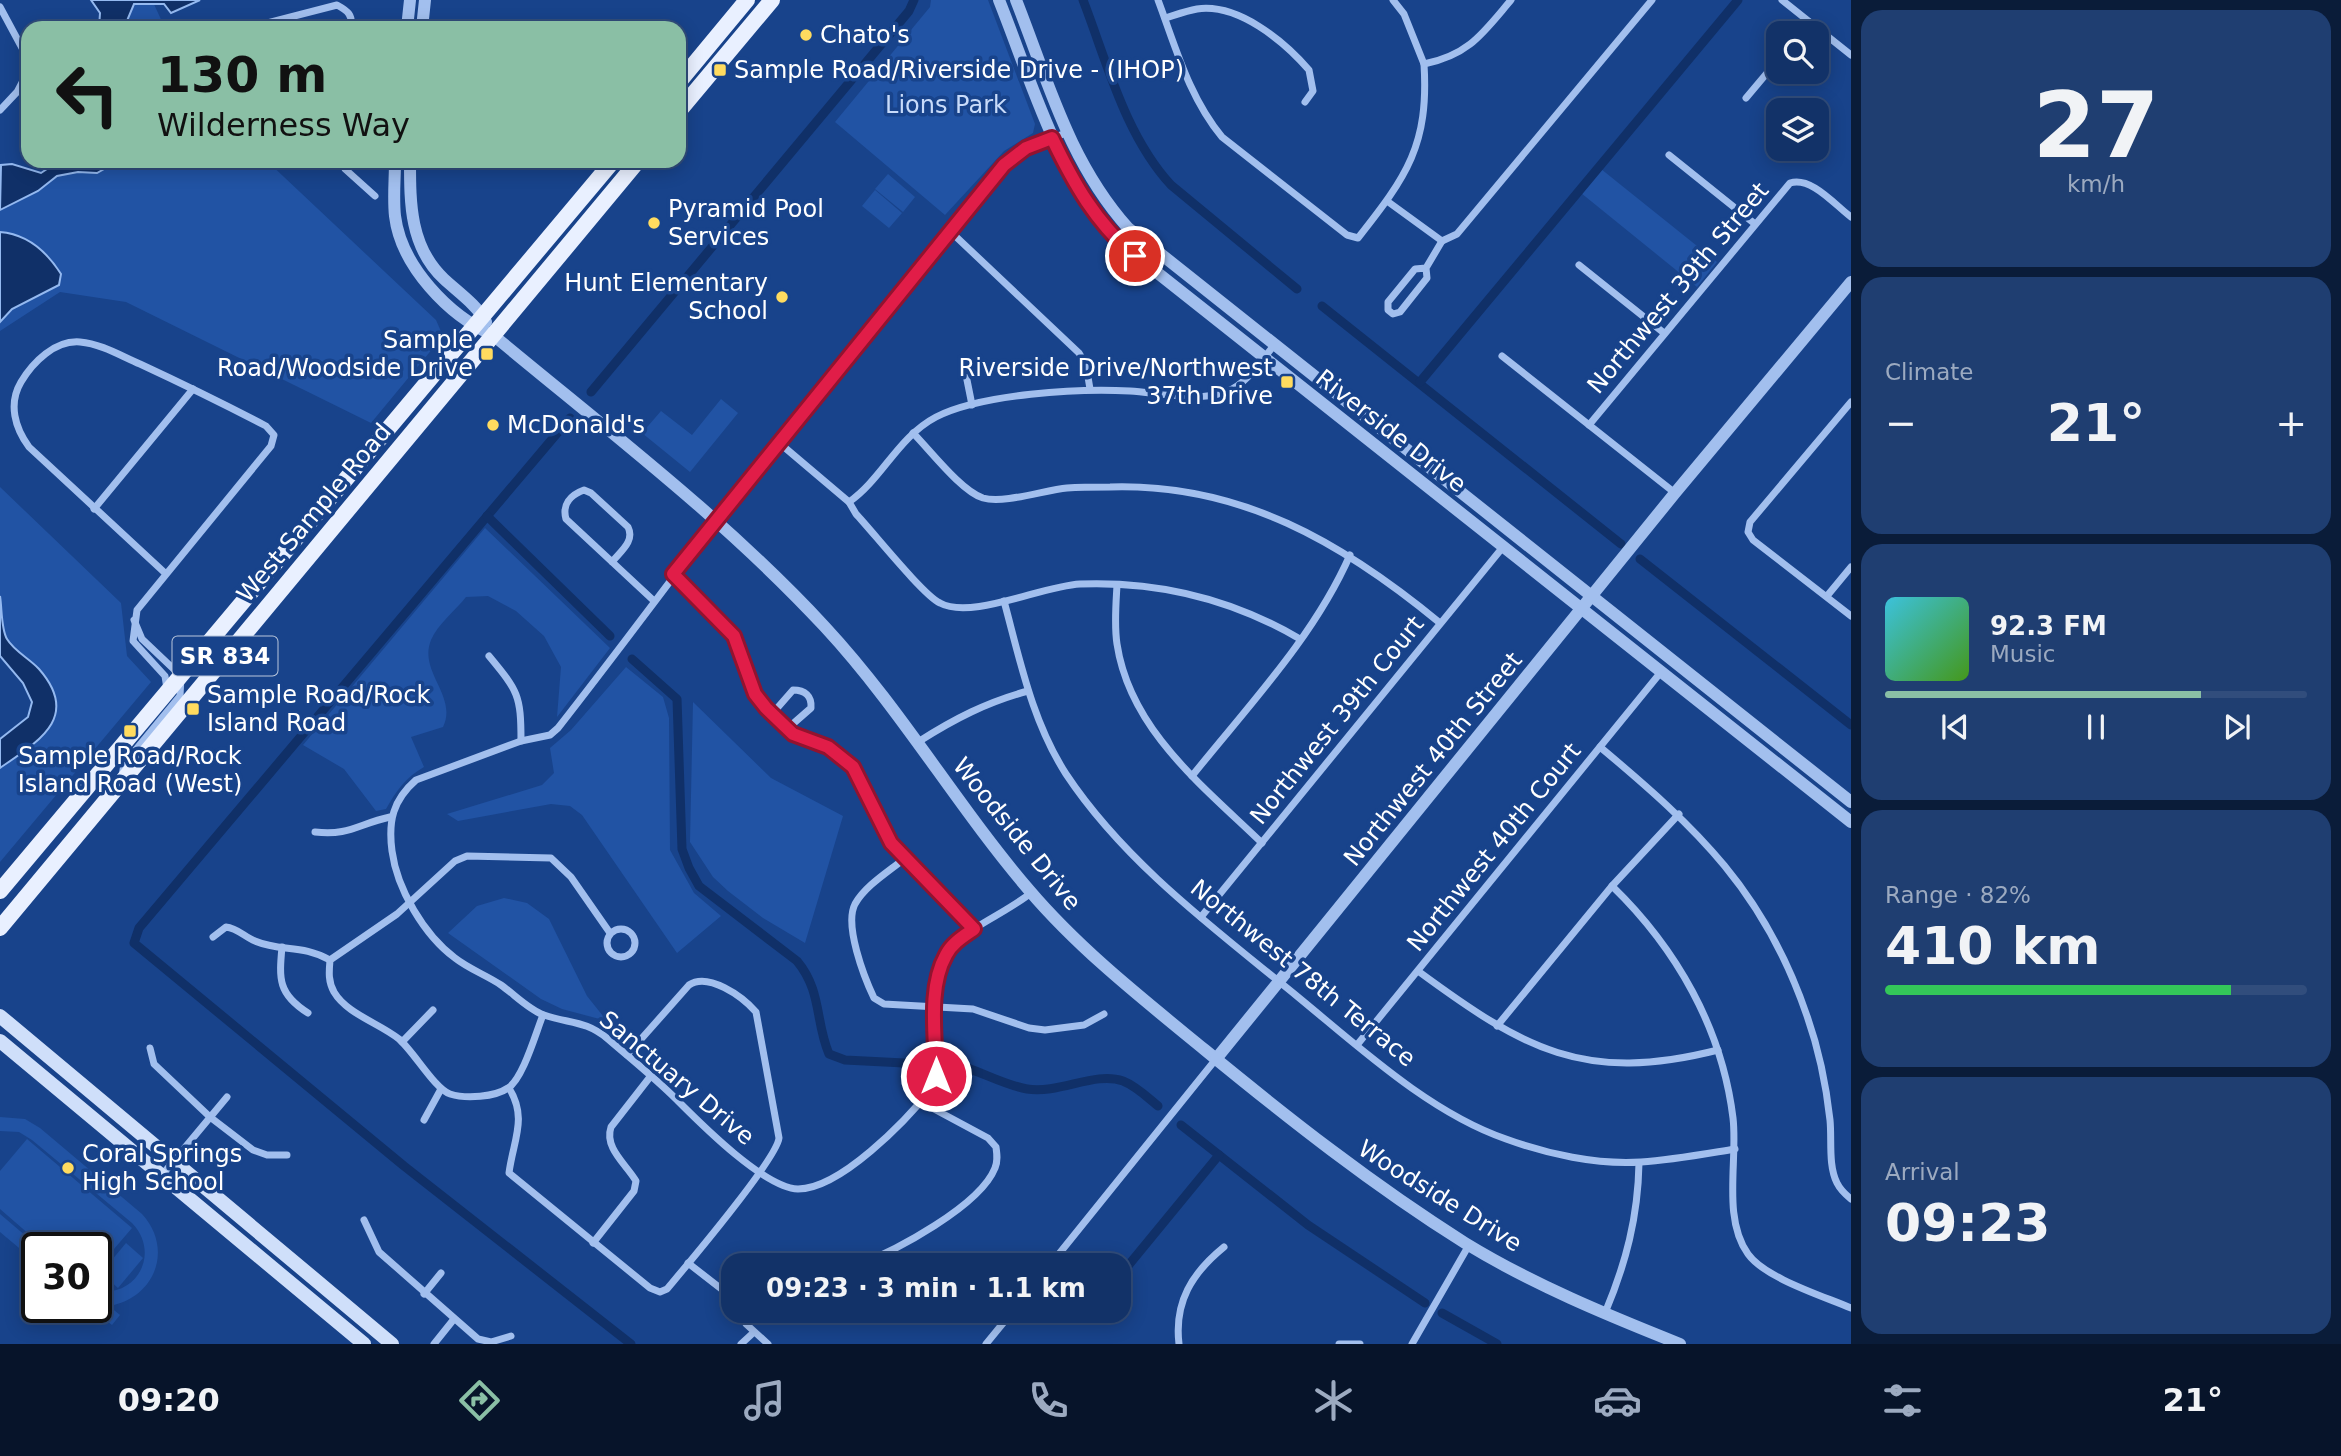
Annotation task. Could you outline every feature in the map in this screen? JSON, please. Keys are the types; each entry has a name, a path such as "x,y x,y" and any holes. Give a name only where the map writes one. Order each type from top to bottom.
{"main road":[{"path":"686,74 747,0"},
{"path":"728,53 728,37 754,0"},
{"path":"686,103 772,0"},
{"path":"686,91 716,53 717,36"},
{"name":"West Sample Road","path":"0,891 608,168"},
{"name":"West Sample Road","path":"0,928 121,778 632,168"},
{"path":"355,500 356,482 379,454 379,442"},
{"path":"198,689 198,670 253,607 260,584"},
{"path":"0,1016 392,1344"},
{"path":"0,1041 364,1344"},
{"path":"213,1219 225,1204"}],"street":[{"path":"408,21 410,0"},
{"path":"423,21 425,0"},
{"name":"Riverside Drive","path":"999,0 1070,178 1092,213 1116,240 1851,822"},
{"name":"Riverside Drive","path":"1016,0 1066,133 1098,192 1128,228 1851,802"},
{"path":"1158,0 1191,90 1206,117 1223,137 1347,235 1358,238 1406,172 1425,120 1424,64 1404,14 1393,0"},
{"path":"1424,64 1446,60 1464,50 1479,38 1511,0"},
{"path":"1426,268 1415,269 1388,302 1388,310 1394,314 1399,312 1427,278 1426,268 1442,241 1457,234 1652,0"},
{"path":"1782,0 1809,21"},
{"path":"275,21 337,5 347,10 352,21"},
{"path":"0,7 21,46"},
{"path":"1165,18 1198,9 1220,10 1258,27 1309,70 1313,91 1305,102"},
{"path":"1829,37 1851,55"},
{"path":"1746,98 1766,74"},
{"path":"0,110 21,84"},
{"path":"314,832 349,832 371,821 390,817 402,792 416,780 521,741 550,735 558,728 616,654 653,600 777,441 1004,165 1026,148 1066,133"},
{"path":"1669,155 1755,224"},
{"path":"345,168 375,197"},
{"path":"395,168 395,218 405,248 424,281 478,321"},
{"path":"410,168 410,215 419,242 436,271 478,321"},
{"name":"Northwest 39th Street","path":"1590,425 1790,183 1798,180 1808,183 1851,217"},
{"path":"1387,201 1442,241"},
{"path":"951,232 1079,353 1086,365 1090,389"},
{"path":"1579,265 1664,333"},
{"name":"Northwest 40th Street","path":"1060,1253 1675,493 1851,282"},
{"name":"Woodside Drive","path":"478,321 715,520 827,629 918,742 1031,893 1125,985 1291,1121 1377,1186 1469,1245 1605,1313 1680,1344"},
{"path":"165,573 29,447 20,434 14,418 19,384 32,366 59,346 78,342 99,346 193,388 266,426 274,435 271,446 141,602 134,620 133,641 165,676 168,692"},
{"path":"849,502 914,433 936,417 972,405 1090,389 1202,396 1226,392 1244,380 1275,344"},
{"path":"1502,356 1675,493"},
{"path":"966,374 972,405"},
{"path":"94,509 193,388"},
{"path":"1851,402 1750,522 1748,532 1753,540 1851,616"},
{"path":"914,433 970,490 984,498 998,499 1068,488 1162,489 1214,499 1266,514 1350,555 1385,578 1440,623"},
{"path":"777,441 849,502 937,603 968,609 1037,590 1069,586 1148,585 1194,594 1265,618 1300,639"},
{"path":"612,562 629,542 631,534 628,527 591,493 584,490 575,493 566,503 566,519 612,562 653,600"},
{"name":"Northwest 39th Court","path":"1201,917 1503,547"},
{"path":"1192,776 1300,639 1341,576 1350,555"},
{"path":"1827,596 1851,567"},
{"path":"673,574 734,636 755,694 787,729 809,742 828,747 853,767 891,843 974,929"},
{"path":"1117,585 1116,642 1129,690 1144,718 1192,776 1262,843"},
{"name":"Northwest 78th Terrace","path":"1004,600 1028,691 1044,735 1066,774 1096,813 1133,853 1201,917 1357,1045 1469,1124 1505,1139 1591,1159 1639,1163 1735,1149"},
{"path":"121,778 124,765 180,696 181,676 142,639 134,620"},
{"path":"489,656 515,687 520,699 521,741"},
{"name":"Northwest 40th Court","path":"1357,1045 1661,672"},
{"path":"772,714 793,690 806,694 811,701 811,708 787,729"},
{"path":"918,742 959,716 992,701 1028,691"},
{"path":"1600,747 1679,814 1728,867 1752,901 1794,978 1818,1047 1837,1183 1851,1199"},
{"path":"1497,1026 1612,886 1679,814"},
{"name":"Sanctuary Drive","path":"390,817 394,871 437,941 455,958 542,1015 577,1021 598,1031 675,1098 710,1135 781,1185 795,1189 808,1188 854,1164 921,1102 931,1089 936,1076 935,991 945,955 955,942 1031,893"},
{"path":"542,1015 518,1077 509,1088 468,1096 441,1089 401,1042 345,1004 334,993 328,978 330,960 397,914 409,899 455,861 467,856 543,856 561,865 610,933"},
{"path":"904,859 863,893 855,904 851,929 874,998 884,1004 988,1011 1029,1028 1045,1030 1084,1024 1104,1014"},
{"path":"1612,886 1642,915 1672,955 1696,997 1718,1050 1732,1117 1735,1222 1740,1240 1750,1257 1763,1269 1851,1308"},
{"path":"214,937 226,927 232,927 254,941 315,952 330,960"},
{"path":"622,929 630,932 635,940 631,953 622,957 613,955 606,942 610,933 622,929"},
{"path":"282,947 279,975 284,991 293,1003 308,1013"},
{"path":"1418,971 1524,1042 1591,1062 1633,1065 1674,1061 1718,1050"},
{"path":"509,1088 517,1101 520,1114 509,1173 650,1289 660,1292 667,1289 778,1148 779,1138 759,1021 749,1003 708,980 697,979 627,1055"},
{"path":"401,1042 433,1010"},
{"path":"150,1048 153,1064 210,1117 253,1150 267,1155 287,1155"},
{"path":"593,1243 634,1191 636,1181 610,1145 608,1136 611,1127 650,1077"},
{"path":"424,1120 441,1089"},
{"path":"162,1175 227,1097"},
{"path":"885,1253 970,1199 995,1169 996,1146 989,1138 921,1102"},
{"path":"1605,1313 1624,1268 1634,1230 1639,1163"},
{"path":"364,1220 379,1252 478,1339 491,1342 511,1336"},
{"path":"1412,1344 1469,1245"},
{"path":"1179,1344 1180,1308 1184,1294 1199,1270 1224,1247"},
{"path":"688,1263 721,1289"},
{"path":"424,1294 441,1273"},
{"path":"434,1344 454,1319"},
{"path":"746,1323 753,1333 768,1344"},
{"path":"989,1343 1004,1323"},
{"path":"741,1344 753,1333"},
{"path":"1339,1344 1360,1344"}],"green space":[{"path":"91,0 152,0 162,21 99,21 100,13"},
{"name":"Lions Park","path":"931,0 988,0 1035,124 1033,133 1004,151 945,215 835,122 930,7"},
{"path":"12,164 41,173 48,168 274,168 436,320 443,336 371,423 126,302 60,292 0,331 0,166"},
{"path":"1601,169 1717,262 1697,287 1581,193"},
{"path":"888,174 915,197 903,212 875,189"},
{"path":"875,190 902,213 889,228 862,206"},
{"path":"721,399 738,413 690,472 642,433 661,411 692,435"},
{"path":"0,487 121,603 127,656 151,682 0,862 0,739 28,717 32,702 23,683 0,656"},
{"path":"485,528 610,648 557,717 561,667 544,636 516,611 488,596 466,597 438,629 428,652 446,705 443,727 411,737 424,767 402,785 386,809 376,811 344,769 303,745"},
{"path":"626,667 663,697 669,718 670,850 694,893 721,916 677,953 582,815 570,806 551,804 458,821 447,814 542,785 554,773 550,748 571,730"},
{"path":"693,702 771,778 843,816 805,943 763,918 728,891 713,877 690,842"},
{"path":"504,898 527,903 549,919 587,996 607,1021 562,1009 541,999 448,933 477,906"},
{"path":"0,1117 25,1119 40,1128 142,1214 152,1228 158,1256 148,1283 138,1293 112,1305 112,1291 123,1288 133,1280 144,1260 144,1247 132,1223 32,1140 19,1132 0,1131"},
{"path":"27,1139 132,1228 112,1251 112,1232 27,1232 0,1209 0,1171"},
{"path":"0,1214 21,1232 21,1250 0,1232"},
{"path":"126,1243 143,1258 118,1288 112,1283 112,1260"},
{"path":"112,1308 120,1315 112,1325 110,1323 112,1323"}],"shaded area":[{"path":"91,0 200,0 171,13 164,4 134,4 127,21 99,21 100,13"},
{"path":"12,164 41,173 48,168 106,168 97,173 78,172 57,176 38,191 0,210 1,165"},
{"path":"0,232 27,240 49,258 61,274 59,285 12,309 0,322"},
{"path":"0,596 7,639 39,669 51,686 56,701 50,726 41,737 0,768 0,739 28,717 32,702 23,683 0,656"}],"waterway":[{"path":"591,392 909,11 914,0"},
{"path":"1083,0 1129,121 1155,165 1171,185 1297,289"},
{"path":"1420,382 1738,0"},
{"path":"1322,306 1621,544"},
{"path":"570,418 139,928 134,943 404,1166 631,1344"},
{"path":"487,516 610,636"},
{"path":"1640,559 1851,725"},
{"path":"632,659 677,699 682,849 699,886 797,961 811,984 829,1054 845,1060 924,1064"},
{"path":"951,1063 1027,1089 1039,1090 1089,1080 1123,1081 1158,1106"},
{"path":"1181,1125 1308,1225 1425,1303"},
{"path":"1131,1262 1219,1155"},
{"path":"1442,1313 1497,1344"}],"place":[{"name":"Chato's","path":"806,35"},
{"name":"Sample Road/Riverside Drive - (IHOP)","path":"720,70"},
{"name":"Pyramid Pool Services","path":"654,223"},
{"name":"Hunt Elementary School","path":"782,297"},
{"name":"Sample Road/Woodside Drive","path":"487,354"},
{"name":"Riverside Drive/Northwest 37th Drive","path":"1287,382"},
{"name":"McDonald's","path":"493,425"},
{"name":"Sample Road/Rock Island Road","path":"193,709"},
{"name":"Sample Road/Rock Island Road (West)","path":"130,731"},
{"name":"Coral Springs High School","path":"68,1168"}],"route":[{"path":"936,1076 935,991 945,955 955,942 974,929 891,843 853,767 828,747 793,734 766,708 755,694 741,649 734,636 673,574 777,441 1004,165 1026,148 1052,138 1070,178 1092,213 1116,240 1135,256"}]}
